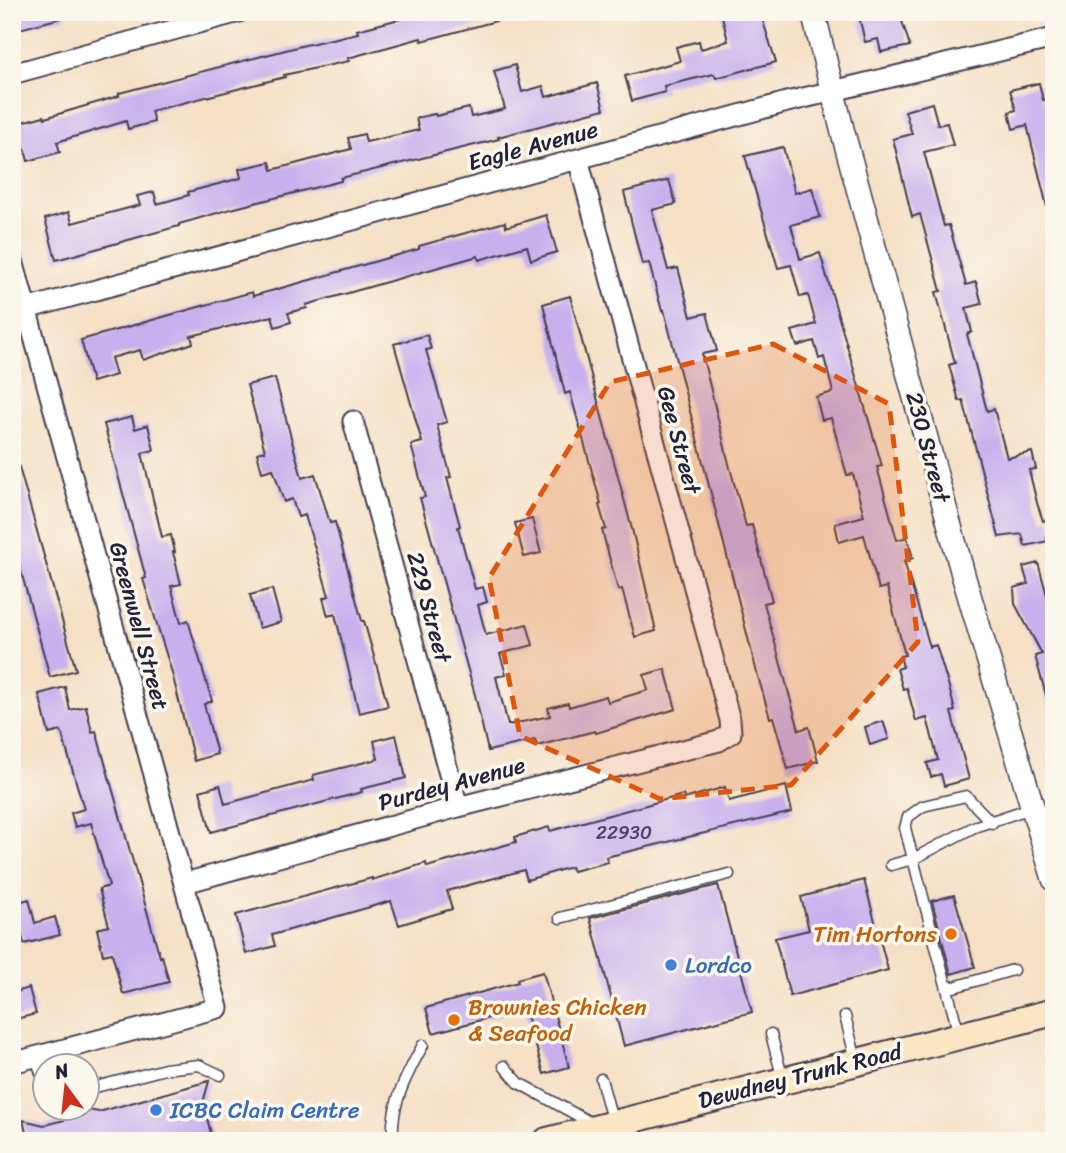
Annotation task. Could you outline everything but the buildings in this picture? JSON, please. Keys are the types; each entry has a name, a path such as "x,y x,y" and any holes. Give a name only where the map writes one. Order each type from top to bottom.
{"main road":[{"name":"Dewdney Trunk Road","path":"547,1141 1054,1012"}],"street":[{"path":"12,74 239,12"},
{"name":"230 Street","path":"813,12 964,578 1032,807 1048,841 1054,879"},
{"name":"Eagle Avenue","path":"26,309 833,91 1054,38"},
{"name":"Gee Street","path":"578,159 730,720 731,733"},
{"name":"Greenwell Street","path":"12,257 218,1008 55,1052"},
{"name":"229 Street","path":"353,421 458,807"},
{"name":"Purdey Avenue","path":"185,883 458,807 719,741 731,733"},
{"path":"12,1063 32,1058"}],"lane":[{"path":"959,1035 905,828 908,817 923,806 966,796 992,823"},
{"path":"891,864 913,859 974,827 1032,807"},
{"path":"560,918 729,874"},
{"path":"946,985 954,987 1013,970"},
{"path":"845,1016 856,1061"},
{"path":"771,1034 783,1080"},
{"path":"393,1141 394,1105 408,1071 423,1045"},
{"path":"102,1085 165,1069 200,1065 220,1075"},
{"path":"504,1066 519,1083 606,1125"},
{"path":"601,1079 606,1125"}],"highlighted area":[{"path":"773,344 889,404 918,642 791,785 660,799 520,736 489,578 610,382"}],"place":[{"name":"Tim Hortons","path":"951,934"},
{"name":"Lordco","path":"671,965"},
{"name":"Brownies Chicken & Seafood","path":"454,1020"},
{"name":"ICBC Claim Centre","path":"156,1110"}]}
